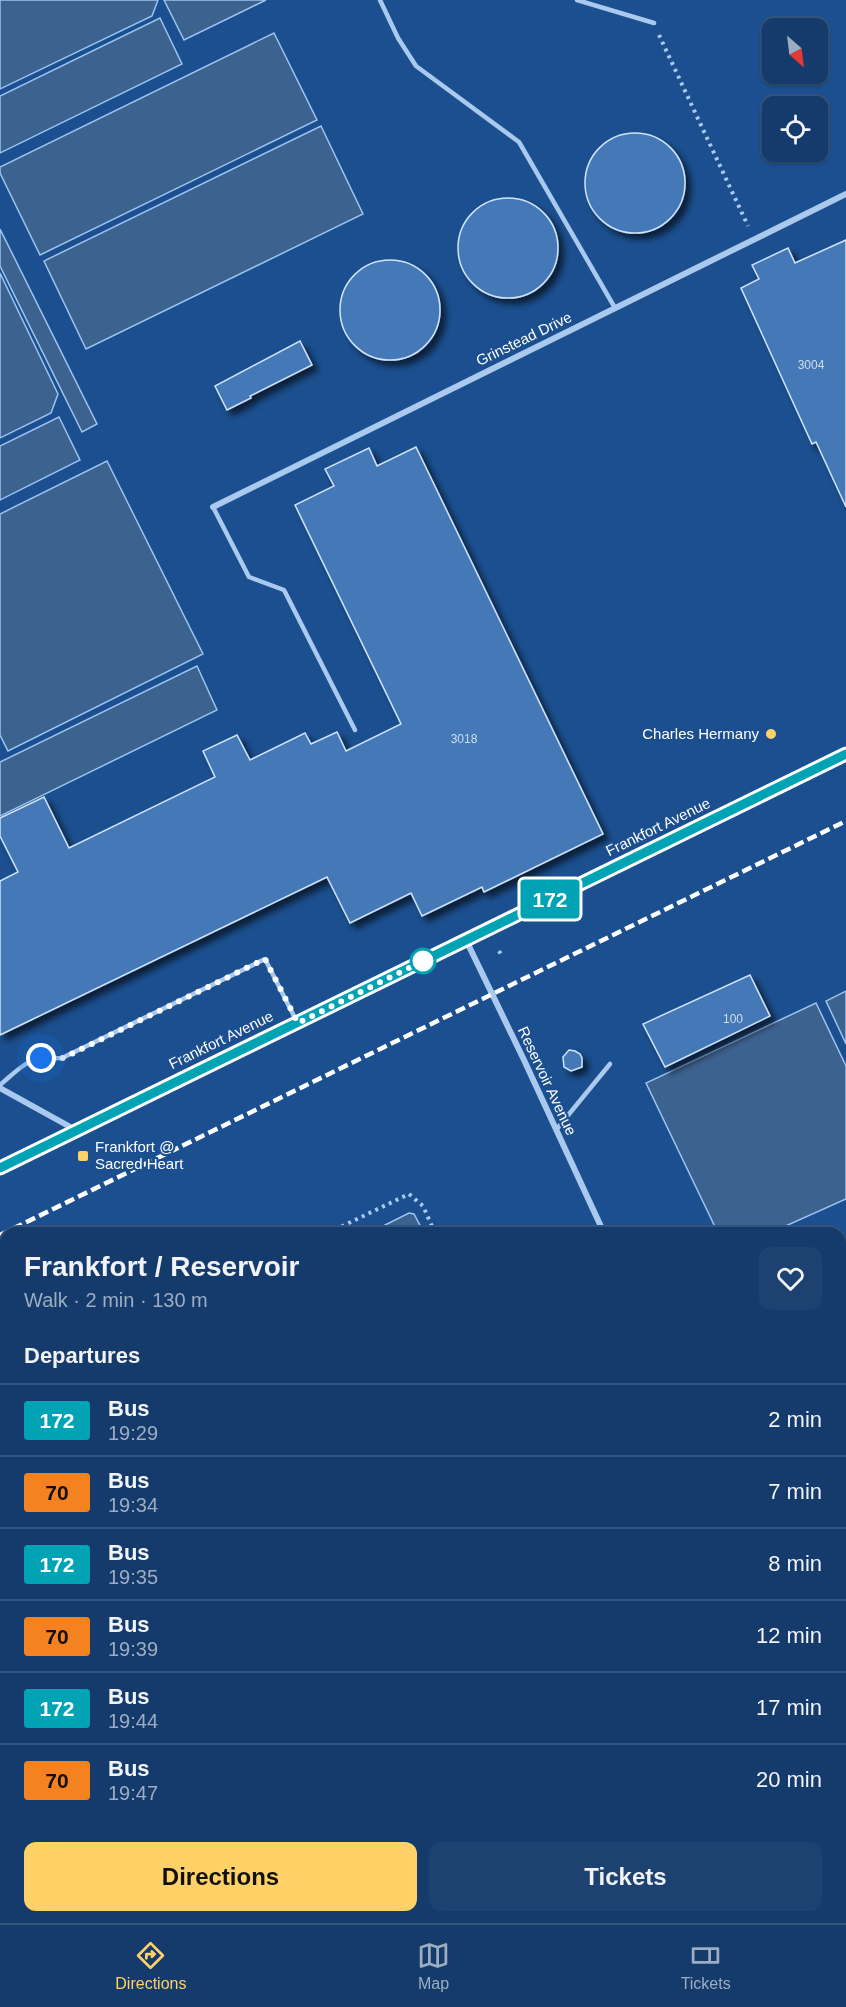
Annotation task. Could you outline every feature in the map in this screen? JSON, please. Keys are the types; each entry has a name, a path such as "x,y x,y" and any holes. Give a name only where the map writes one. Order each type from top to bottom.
{"main road":[{"name":"Frankfort Avenue","path":"0,1168 846,754"}],"street":[{"name":"Grinstead Drive","path":"213,507 846,194"},
{"name":"Reservoir Avenue","path":"466,940 601,1227"},
{"path":"0,1087 77,1131"}],"lane":[{"path":"380,0 398,38 416,66 519,142 615,308"},
{"path":"577,0 654,23"},
{"path":"213,507 249,578 284,590 356,730"},
{"path":"0,1087 29,1060 63,1058 265,959 298,1023"},
{"path":"556,1130 610,1064"}],"path":[{"path":"654,23 754,239"},
{"path":"499,951 502,956"},
{"path":"340,1227 409,1194 423,1206 432,1227"}],"water":[{"path":"0,0 158,0 152,16 0,89"},
{"path":"164,0 266,0 184,40"},
{"path":"160,18 182,64 0,153 0,96"},
{"path":"274,33 317,120 40,255 0,173 0,167"},
{"path":"321,126 363,214 86,349 44,261"},
{"path":"0,229 97,424 82,432 0,266"},
{"path":"0,273 58,394 51,413 0,438"},
{"path":"59,417 80,460 0,500 0,446"},
{"path":"107,461 203,654 8,751 0,735 0,514"},
{"path":"197,666 217,710 0,816 0,762"},
{"path":"846,991 846,1044 826,1001"},
{"path":"816,1003 846,1066 846,1199 783,1227 715,1227 646,1083"},
{"path":"409,1213 414,1214 421,1227 381,1227"}],"building":[{"path":"635,133 654,137 670,148 681,164 685,183 681,202 670,218 654,229 635,233 616,229 600,218 589,202 585,183 589,164 600,148 616,137"},
{"path":"508,198 527,202 543,213 554,229 558,248 554,267 543,283 527,294 508,298 489,294 473,283 462,267 458,248 462,229 473,213 489,202"},
{"path":"846,240 846,507 816,442 812,444 741,288 759,279 752,265 788,248 795,263"},
{"path":"390,260 409,264 425,275 436,291 440,310 436,329 425,345 409,356 390,360 371,356 355,345 344,329 340,310 344,291 355,275 371,264"},
{"path":"300,341 312,365 227,410 215,386"},
{"path":"416,447 603,834 484,892 482,887 422,916 411,893 350,923 327,877 0,1035 0,881 18,872 0,836 0,818 44,797 69,848 215,777 203,751 237,735 250,760 305,733 311,744 337,732 346,751 401,724 295,505 334,486 325,469 369,448 377,466"},
{"path":"750,975 770,1016 665,1067 643,1024"},
{"path":"569,1050 580,1054 582,1067 571,1071 564,1067 563,1057"}],"railway":[{"path":"16,1227 846,821"}],"bus line":[{"name":"172","path":"0,1168 846,754"}],"place":[{"name":"Charles Hermany","path":"771,734"},
{"name":"Frankfort @ Sacred Heart","path":"83,1156"}],"route":[{"path":"41,1058 63,1058 265,959 298,1023 423,961"}]}
